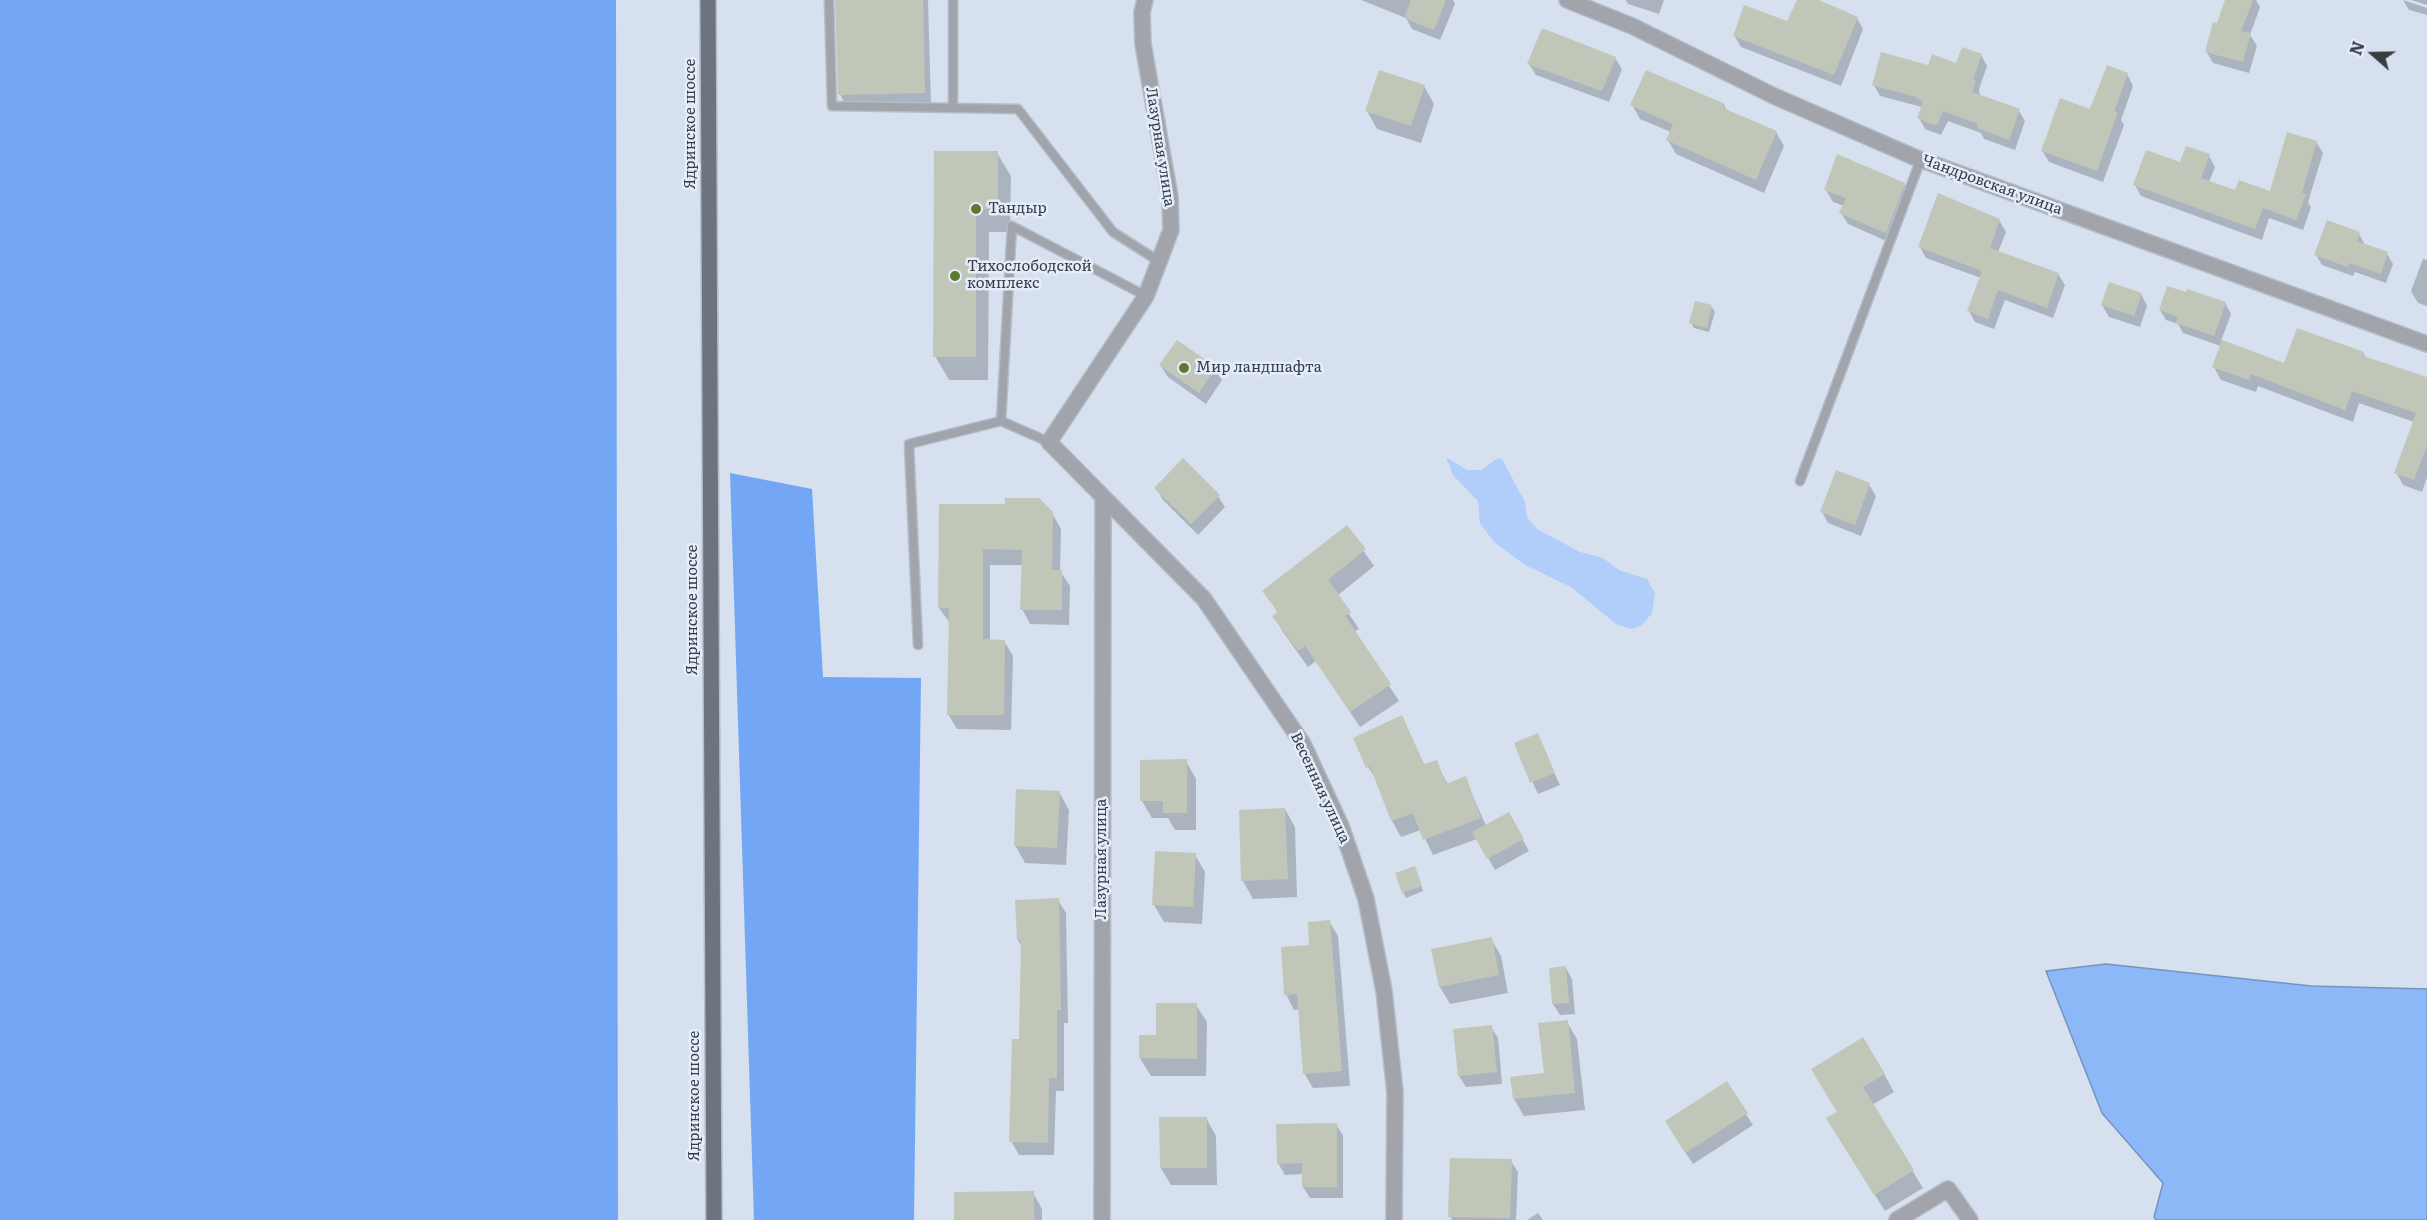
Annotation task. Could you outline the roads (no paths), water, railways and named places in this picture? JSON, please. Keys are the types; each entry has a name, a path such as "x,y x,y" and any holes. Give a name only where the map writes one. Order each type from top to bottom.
{"main road":[{"name":"Ядринское шоссе","path":"708,0 714,1220"}],"street":[{"name":"Лазурная улица","path":"1049,442 1146,296 1171,230 1170,196 1143,44 1142,12 1145,0"},
{"name":"Чандровская улица","path":"1567,0 1632,26 1773,96 1921,159 2427,344"},
{"name":"Весенняя улица","path":"1049,442 1204,599 1303,744 1341,826 1366,899 1384,991 1395,1092 1394,1220"},
{"name":"Лазурная улица","path":"1102,1220 1103,498"},
{"path":"1898,1220 1948,1189 1970,1220"}],"lane":[{"path":"829,0 832,106 953,106 1018,109 1113,232 1160,262"},
{"path":"953,0 953,106"},
{"path":"1800,481 1921,159"},
{"path":"1001,421 1012,226 1146,296"},
{"path":"918,645 909,444 1001,421 1049,442"}],"place":[{"name":"Тандыр","path":"976,209"},
{"name":"Тихослободской комплекс","path":"955,276"},
{"name":"Мир ландшафта","path":"1184,368"}]}
